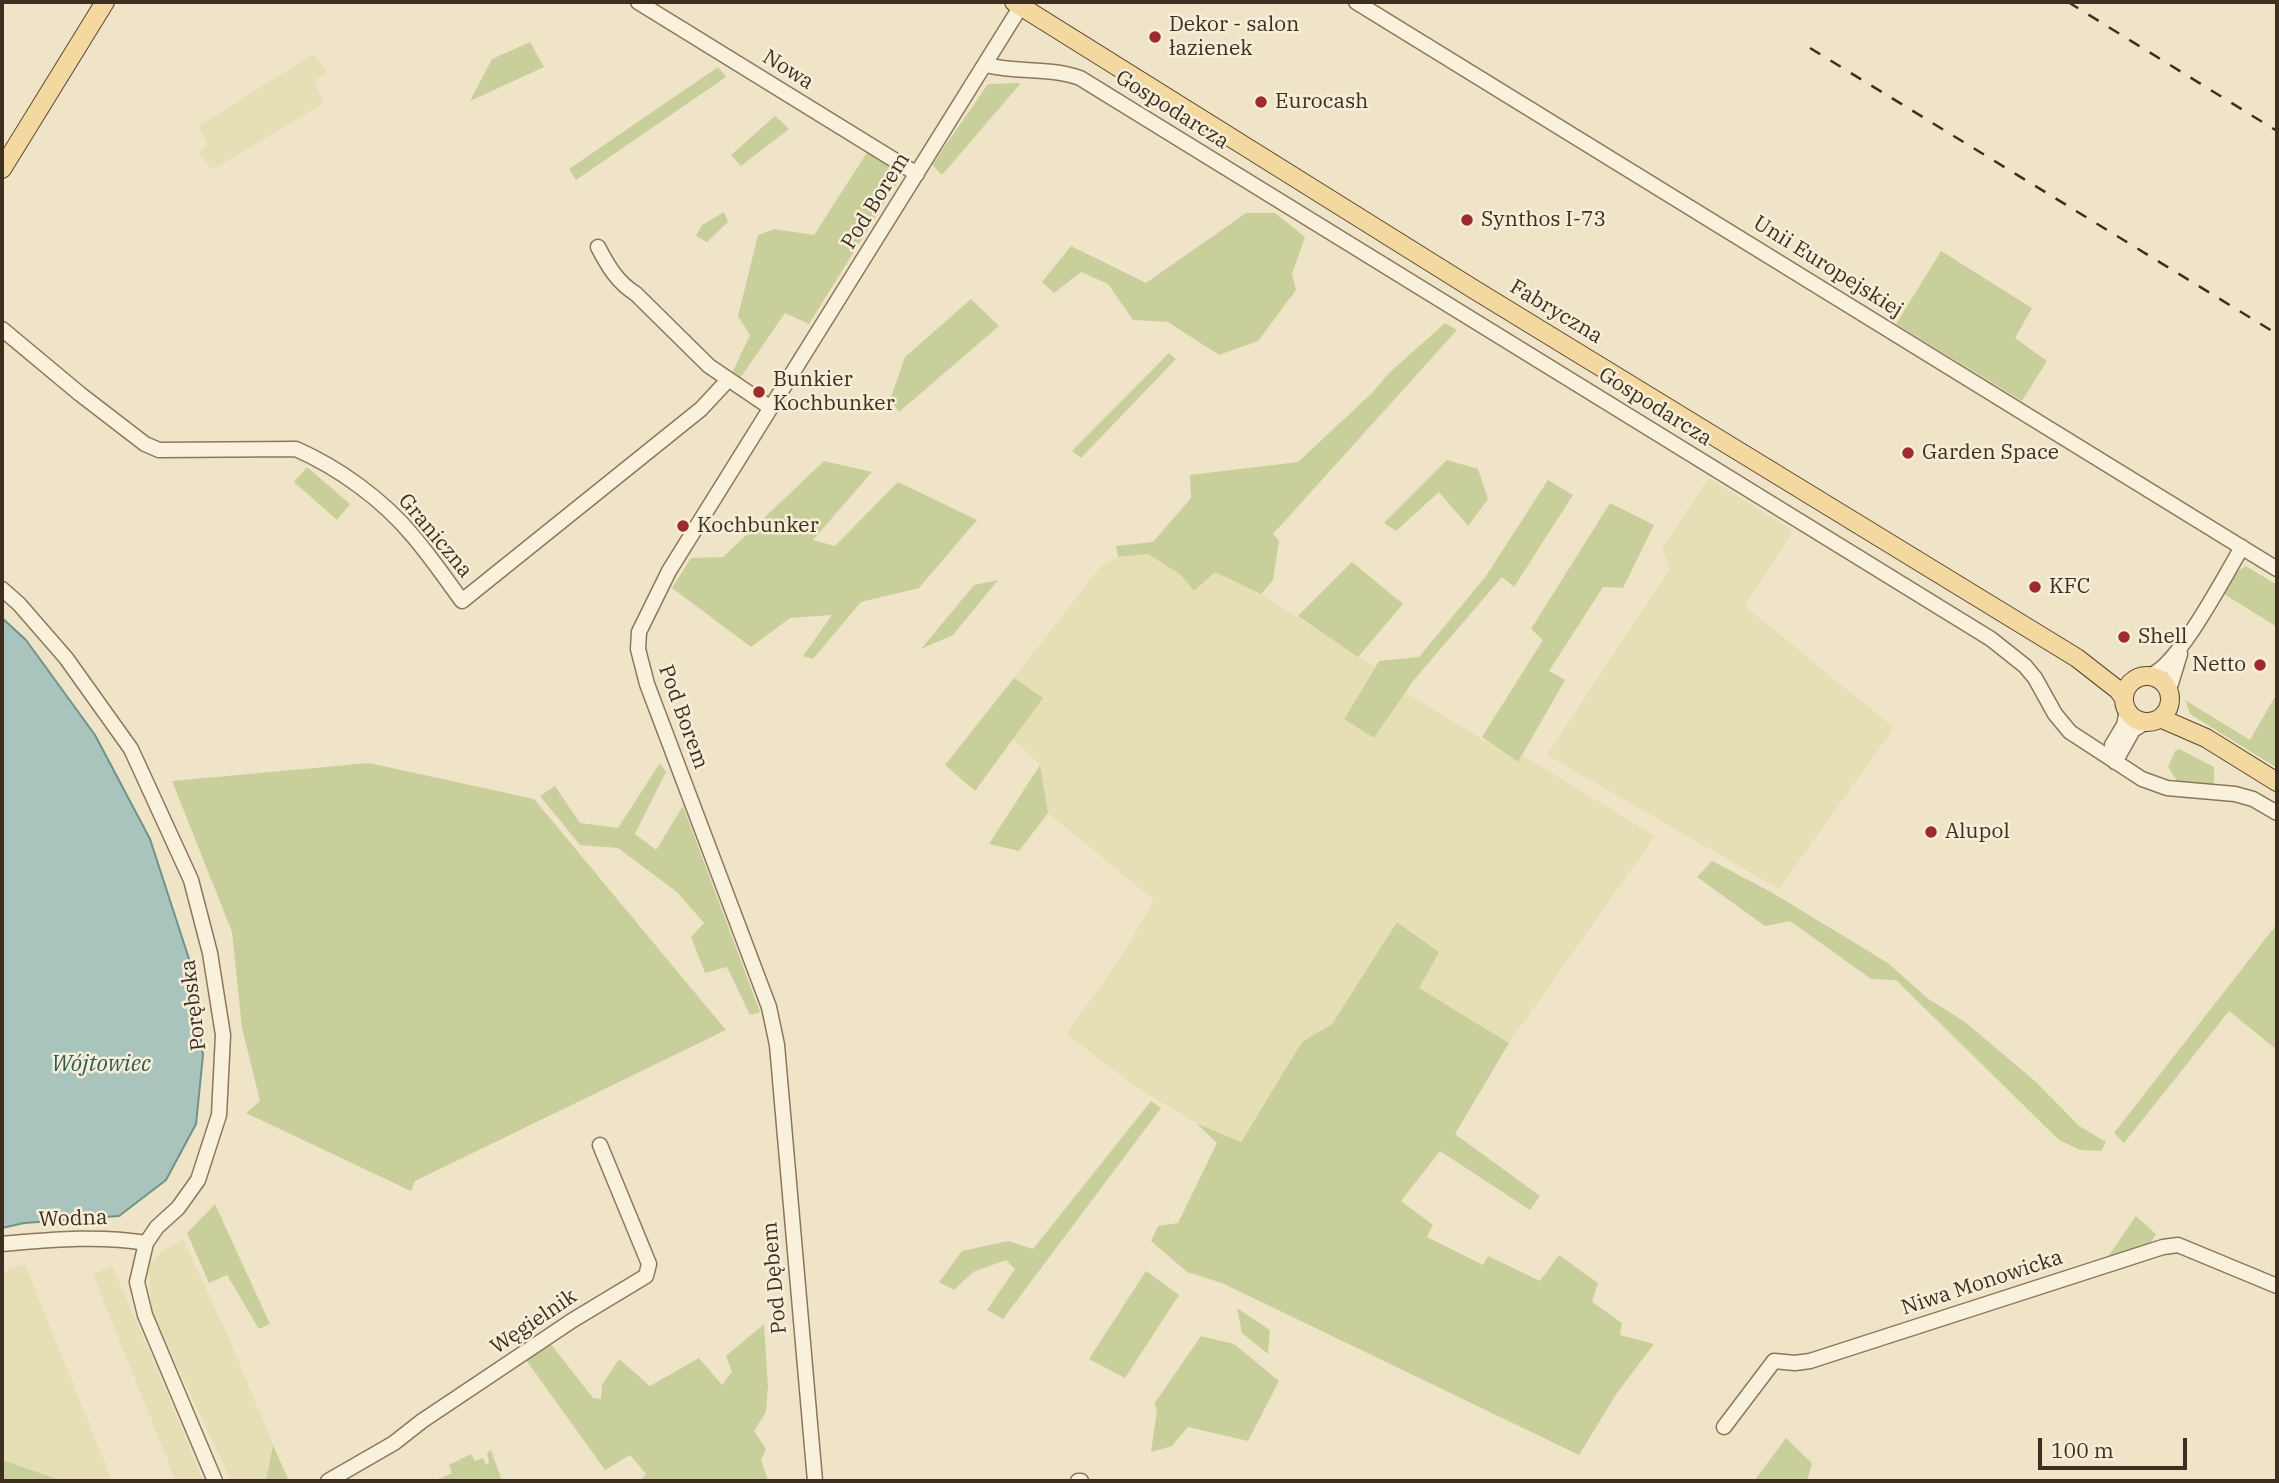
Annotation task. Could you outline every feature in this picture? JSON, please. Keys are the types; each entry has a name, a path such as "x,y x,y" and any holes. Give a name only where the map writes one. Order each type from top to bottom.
{"main road":[{"path":"2,169 104,2"},
{"name":"Fabryczna","path":"1017,4 1487,297 2077,658 2114,676 2132,680"},
{"name":"Fabryczna","path":"2077,658 2118,690 2125,704"},
{"path":"2142,676 2162,680 2161,709 2135,719 2125,704 2126,687 2132,680 2142,676"},
{"path":"2161,709 2277,782"}],"street":[{"name":"Nowa","path":"638,2 917,174"},
{"name":"Unii Europejskiej","path":"1356,2 2277,569"},
{"name":"Pod Borem","path":"778,1072 777,1045 769,1007 647,684 638,649 639,632 669,571 986,65 1017,4"},
{"name":"Gospodarcza","path":"986,65 1050,70 1080,78 1991,639 2025,666 2035,678 2055,714 2070,732 2142,779 2167,788 2235,794 2253,799 2277,813"},
{"path":"598,247 609,268 623,285 636,293 709,366 771,408"},
{"name":"Graniczna","path":"2,329 80,394 145,444 159,450 296,449 316,458 383,505 412,535 462,601 701,409 728,380"},
{"path":"2151,676 2162,669 2185,640 2242,547"},
{"name":"Porębska","path":"2,589 19,604 65,659 131,749 191,880 211,953 223,1035 219,1115 198,1180 178,1208 157,1227 146,1243 137,1282 142,1305 215,1481"},
{"path":"2110,758 2133,730 2161,709 2185,640"},
{"path":"2110,758 2124,725 2125,704"},
{"name":"Pod Dębem","path":"778,1072 815,1481"},
{"name":"Węgielnik","path":"328,1481 394,1443 422,1421 573,1320 646,1276 649,1264 600,1145"},
{"name":"Wodna","path":"2,1244 76,1238 146,1243"},
{"name":"Niwa Monowicka","path":"1724,1427 1774,1361 1810,1361 2163,1247 2178,1245 2277,1286"}],"shaded area":[{"path":"313,54 327,73 314,81 324,103 212,170 199,152 207,144 199,126"},
{"path":"1709,478 1793,531 1745,606 1894,728 1779,889 1547,755 1670,569 1662,549"},
{"path":"1148,554 1181,575 1194,591 1215,572 1261,594 1375,667 1344,719 1374,738 1405,692 1518,761 1522,755 1655,836 1509,1043 1418,987 1439,952 1398,922 1332,1024 1302,1042 1240,1142 1196,1123 1136,1087 1066,1034 1120,959 1154,900 1048,813 1040,765 1013,739 1043,698 1014,678 1100,567 1118,557"},
{"path":"183,1239 231,1343 273,1445 266,1481 231,1481 151,1310 149,1267 161,1252"},
{"path":"25,1264 112,1481 63,1481 2,1460 2,1272"},
{"path":"112,1265 203,1481 176,1481 93,1274"}],"green space":[{"path":"530,42 544,67 470,101 492,59"},
{"path":"718,67 726,77 576,180 569,169"},
{"path":"1021,83 942,175 932,165 988,84"},
{"path":"775,116 789,129 741,166 731,155"},
{"path":"868,151 901,176 809,324 785,313 741,377 732,373 750,335 738,316 758,235 774,229 814,235"},
{"path":"724,212 728,222 707,242 696,236 702,225"},
{"path":"1246,213 1275,213 1305,237 1292,274 1296,290 1258,341 1219,355 1168,322 1133,320 1108,284 1081,272 1054,293 1042,282 1071,246 1146,283"},
{"path":"1941,251 2032,308 2015,338 2047,361 2022,401 1896,324"},
{"path":"971,299 999,326 899,412 890,400 905,357"},
{"path":"1445,323 1457,330 1273,534 1279,541 1273,580 1261,594 1215,572 1194,591 1181,575 1148,554 1118,557 1116,546 1153,542 1191,498 1190,475 1298,462 1372,393 1389,373"},
{"path":"1169,353 1176,359 1081,458 1072,451"},
{"path":"1447,460 1478,469 1488,499 1468,526 1439,492 1396,531 1384,523"},
{"path":"824,461 872,472 813,540 835,546 898,482 977,520 919,588 861,602 813,659 803,656 832,615 790,618 751,647 672,588 691,558 723,557"},
{"path":"307,467 350,504 337,520 294,482"},
{"path":"1548,480 1573,495 1514,587 1502,577 1413,681 1374,738 1344,719 1379,661 1419,657 1486,576"},
{"path":"1610,503 1654,525 1623,588 1603,587 1549,671 1565,680 1518,762 1482,737 1543,640 1531,629"},
{"path":"1352,562 1403,604 1358,657 1298,616"},
{"path":"2246,566 2277,585 2277,627 2224,594 2238,571"},
{"path":"998,580 953,635 921,649 974,585"},
{"path":"1014,678 1043,698 975,791 945,765"},
{"path":"2277,693 2277,768 2190,714 2185,700 2250,740"},
{"path":"2179,749 2214,767 2214,783 2202,787 2177,781 2168,767 2175,751"},
{"path":"369,763 534,799 726,1030 415,1181 411,1191 246,1113 260,1101 242,1028 232,932 172,781"},
{"path":"660,763 666,772 635,834 656,850 683,806 760,1012 750,1015 727,967 705,973 691,937 704,923 677,892 618,848 580,845 540,796 555,786 580,823 618,828"},
{"path":"1040,765 1048,813 1019,851 989,844"},
{"path":"1712,861 1771,892 1888,963 1927,998 1965,1022 2036,1082 2079,1126 2106,1142 2101,1151 2080,1150 2059,1140 1896,980 1871,979 1790,921 1765,926 1697,877"},
{"path":"1397,922 1439,952 1419,988 1509,1043 1455,1134 1540,1196 1530,1210 1440,1151 1401,1201 1433,1225 1427,1237 1483,1265 1488,1256 1540,1281 1559,1255 1598,1283 1592,1302 1622,1323 1620,1335 1654,1344 1617,1393 1579,1455 1222,1283 1187,1272 1151,1241 1158,1226 1178,1223 1217,1143 1196,1123 1241,1142 1302,1042 1332,1024"},
{"path":"2277,924 2277,1050 2229,1011 2124,1143 2114,1133"},
{"path":"1151,1101 1161,1108 1003,1319 987,1310 1015,1269 1006,1260 973,1272 954,1290 939,1282 962,1251 1008,1241 1033,1249"},
{"path":"215,1204 270,1324 259,1329 227,1275 209,1283 187,1233"},
{"path":"2136,1216 2156,1234 2150,1244 2107,1258"},
{"path":"1146,1271 1179,1295 1125,1378 1089,1359"},
{"path":"1237,1308 1270,1330 1268,1354 1242,1333"},
{"path":"764,1324 768,1387 766,1412 754,1431 766,1449 761,1460 768,1481 641,1481 646,1474 630,1455 605,1470 526,1360 550,1343 593,1398 601,1399 602,1385 619,1359 650,1386 699,1358 722,1385 732,1372 726,1356"},
{"path":"1201,1336 1234,1344 1279,1381 1248,1441 1188,1427 1172,1446 1151,1452 1157,1410 1154,1404"},
{"path":"1786,1438 1812,1463 1807,1481 1754,1481"},
{"path":"273,1445 289,1481 266,1481"},
{"path":"491,1450 502,1481 434,1481 452,1473 449,1465 471,1454 475,1461 483,1458 486,1465 489,1462 487,1453"},
{"path":"2,1460 63,1481 2,1481"}],"water":[{"name":"Wójtowiec","path":"2,618 26,640 95,735 150,839 191,965 203,1055 196,1124 166,1180 119,1216 24,1223 2,1228"}],"railway":[{"path":"2068,2 2277,131"},
{"path":"1810,48 2277,334"}],"place":[{"name":"Dekor - salon łazienek","path":"1155,37"},
{"name":"Eurocash","path":"1261,102"},
{"name":"Synthos I-73","path":"1467,220"},
{"name":"Bunkier Kochbunker","path":"759,392"},
{"name":"Garden Space","path":"1908,453"},
{"name":"Kochbunker","path":"683,526"},
{"name":"KFC","path":"2035,587"},
{"name":"Shell","path":"2124,637"},
{"name":"Netto","path":"2260,665"},
{"name":"Alupol","path":"1931,832"}]}
